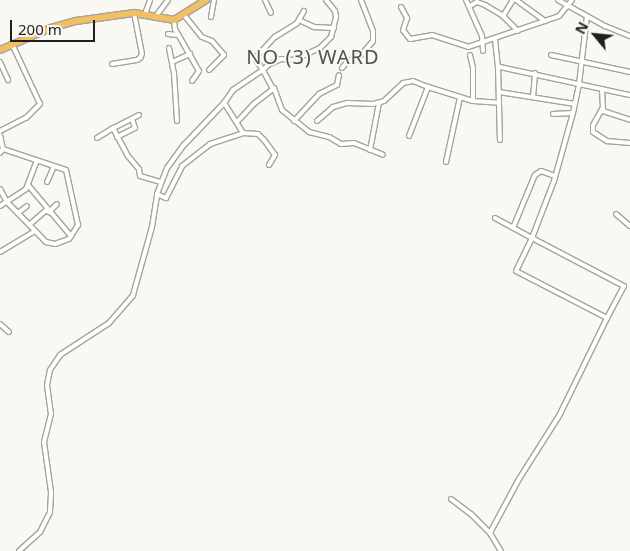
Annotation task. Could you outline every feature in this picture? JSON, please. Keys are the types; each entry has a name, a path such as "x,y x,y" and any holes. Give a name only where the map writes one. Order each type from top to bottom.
{"highway":[{"path":"0,50 60,25 134,13 174,20 206,0"}],"street":[{"path":"146,14 150,0"},
{"path":"156,17 168,0"},
{"path":"211,17 214,0"},
{"path":"265,0 271,13"},
{"path":"19,551 40,532 50,512 51,492 44,442 51,414 46,385 50,370 60,355 109,323 133,295 152,227 157,194 161,182 167,168 184,145 224,103 233,90 277,60 294,60 320,48 331,37 336,17 335,11 326,0"},
{"path":"342,68 347,62 360,55 373,41 373,31 361,0"},
{"path":"466,0 482,36 483,51"},
{"path":"502,16 514,0 545,21"},
{"path":"558,0 630,36"},
{"path":"401,7 407,18 403,30 410,39 432,35 463,47 495,39 559,16 572,0"},
{"path":"470,6 475,2 481,3 502,16 518,31"},
{"path":"304,11 299,20 276,38 258,55 256,60 274,88 282,110 294,121 315,134 329,137 341,144 349,142 384,155"},
{"path":"112,64 137,60 142,54 134,13"},
{"path":"184,15 202,36 212,41 224,56 209,70"},
{"path":"587,16 579,84 573,113 555,176 532,238 516,271 607,318"},
{"path":"174,20 178,35 199,72 192,81"},
{"path":"299,20 314,27 334,28"},
{"path":"168,34 178,35"},
{"path":"495,39 498,66 500,140"},
{"path":"0,131 26,118 40,104 12,44"},
{"path":"169,48 177,121"},
{"path":"172,62 190,54"},
{"path":"470,55 473,68 473,101"},
{"path":"551,55 630,72"},
{"path":"0,62 8,80"},
{"path":"498,66 536,73 630,96"},
{"path":"533,97 536,73"},
{"path":"294,121 319,94 337,85 339,75"},
{"path":"370,150 379,103 403,83 413,81 473,101 499,103"},
{"path":"409,136 428,87"},
{"path":"237,122 274,88"},
{"path":"602,89 602,109 593,125 593,132 608,141 630,143"},
{"path":"499,92 575,104"},
{"path":"446,162 460,97"},
{"path":"224,103 243,133"},
{"path":"317,121 333,106 347,103 379,103"},
{"path":"602,109 630,120"},
{"path":"553,114 573,113"},
{"path":"98,138 139,115"},
{"path":"118,137 135,128 132,119"},
{"path":"113,128 139,169 140,176 161,182"},
{"path":"157,194 166,198 182,166 198,152 210,144 243,133 258,134 264,140 275,155 274,161 269,165"},
{"path":"0,135 1,151 66,170 78,225 69,239 55,244 46,242 7,202 0,190"},
{"path":"0,206 26,189 37,161"},
{"path":"47,182 54,166"},
{"path":"513,228 535,175 541,171 555,176"},
{"path":"28,185 71,236"},
{"path":"29,225 46,210 57,204"},
{"path":"18,213 28,206"},
{"path":"616,214 630,226"},
{"path":"495,218 630,288"},
{"path":"0,252 35,231"},
{"path":"490,533 519,479 559,416 624,286"},
{"path":"1,326 9,332"},
{"path":"450,499 471,514 490,533 501,551"}],"district":[{"name":"NO (3) WARD","path":"313,56"}]}
